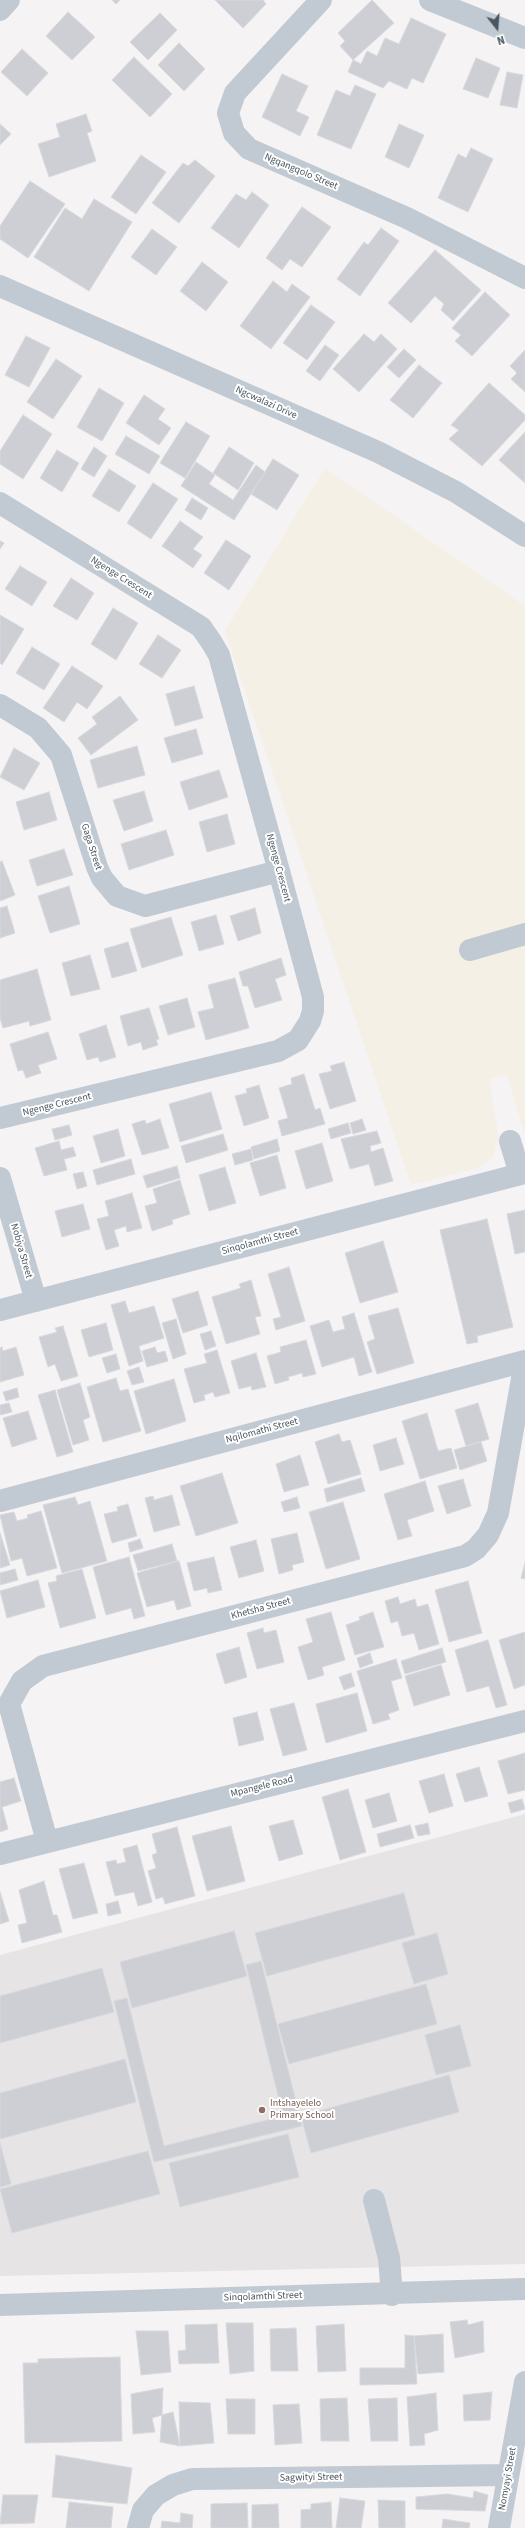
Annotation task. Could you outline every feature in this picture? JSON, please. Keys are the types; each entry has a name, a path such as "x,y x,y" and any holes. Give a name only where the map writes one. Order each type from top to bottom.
{"street":[{"path":"0,10 9,0"},
{"name":"Ngqangqolo Street","path":"321,0 235,93 228,113 234,133 249,149 407,218 525,278"},
{"path":"430,0 525,38"},
{"name":"Ngcwalazi Drive","path":"0,286 378,452 456,492 525,536"},
{"name":"Ngenge Crescent","path":"0,503 201,627 204,631 219,655 313,997 310,1021 298,1040 278,1051 0,1118"},
{"name":"Gaga Street","path":"0,705 38,728 61,755 97,867 102,878 117,896 145,906 279,871"},
{"path":"470,950 525,934"},
{"name":"Sinqolamthi Street","path":"0,1310 523,1174 510,1141"},
{"name":"Nobiya Street","path":"0,1178 36,1301"},
{"name":"Nqilomathi Street","path":"0,1501 525,1362"},
{"name":"Khetsha Street","path":"47,1841 9,1704 22,1681 43,1666 457,1558 476,1549 488,1535 498,1513 525,1362"},
{"name":"Mpangele Road","path":"0,1854 525,1721"},
{"path":"374,2200 389,2258 392,2295"},
{"name":"Sinqolamthi Street","path":"0,2305 392,2295 525,2289"},
{"name":"Nomyayi Street","path":"499,2528 525,2382"},
{"name":"Sagwityi Street","path":"138,2528 143,2510 156,2495 173,2485 192,2480 508,2475"}],"shaded area":[{"name":"Intshayelelo Primary School","path":"525,1814 525,2264 0,2276 0,1955"}],"sand":[{"path":"325,468 525,606 525,1135 507,1075 489,1079 499,1139 492,1158 478,1168 411,1185 225,631"}],"building":[{"path":"112,0 120,0 116,4"},
{"path":"215,0 263,0 266,4 243,28"},
{"path":"372,0 394,23 353,60 340,46 345,41 338,33"},
{"path":"68,12 95,37 72,60 46,36"},
{"path":"160,13 177,30 148,60 130,42"},
{"path":"411,18 446,34 423,83 412,78 407,89 389,81 383,88 348,72 353,60 361,64 367,51 377,56 385,38 399,44"},
{"path":"179,43 205,69 184,91 158,65"},
{"path":"22,49 48,73 27,96 1,72"},
{"path":"134,57 172,94 150,117 112,80"},
{"path":"476,58 500,68 488,98 463,89"},
{"path":"507,72 523,75 517,108 500,105"},
{"path":"282,74 308,86 296,111 309,117 300,136 262,117"},
{"path":"355,85 376,94 351,149 317,135 336,90 350,96"},
{"path":"86,114 92,131 87,133 96,161 49,177 38,144 60,137 56,124"},
{"path":"0,124 11,134 0,145"},
{"path":"399,124 424,135 409,168 385,157"},
{"path":"471,148 493,159 468,212 438,198 458,154 466,158"},
{"path":"141,155 166,172 136,214 111,197"},
{"path":"195,160 215,176 179,223 152,203 183,163 188,166"},
{"path":"30,181 65,204 28,258 0,239 0,226"},
{"path":"252,192 269,205 239,248 211,228 236,194 246,200"},
{"path":"94,199 132,222 89,291 34,257 65,208 82,219"},
{"path":"302,207 331,227 302,267 290,259 282,270 266,258"},
{"path":"381,228 399,241 360,296 337,279 364,242 368,245"},
{"path":"152,229 177,247 156,275 131,257"},
{"path":"435,250 481,290 453,321 441,310 444,304 435,296 411,323 388,303"},
{"path":"202,262 228,282 206,311 180,291"},
{"path":"273,281 287,292 292,284 310,297 271,349 240,326"},
{"path":"485,292 510,315 472,356 455,341 461,335 452,328"},
{"path":"311,305 335,322 307,360 283,343"},
{"path":"364,334 374,342 381,334 397,349 359,392 333,369"},
{"path":"26,336 50,348 29,387 5,375"},
{"path":"325,345 339,355 320,381 306,371"},
{"path":"404,349 416,360 399,378 387,367"},
{"path":"525,350 525,392 511,379 517,373 510,366"},
{"path":"56,359 82,376 53,419 27,402"},
{"path":"419,365 442,383 413,418 390,400"},
{"path":"489,383 525,415 525,420 482,466 449,439 459,430 451,425"},
{"path":"99,388 124,403 102,441 77,427"},
{"path":"144,395 165,409 158,419 171,428 159,445 126,423"},
{"path":"23,415 52,434 23,479 0,464 0,451"},
{"path":"186,422 210,436 185,478 160,463"},
{"path":"525,432 525,483 499,460"},
{"path":"126,436 160,456 149,474 115,454"},
{"path":"94,447 107,456 94,477 81,469"},
{"path":"229,447 254,463 238,490 213,473"},
{"path":"57,450 79,463 62,492 40,478"},
{"path":"273,459 299,475 277,510 251,494"},
{"path":"196,462 215,475 209,484 233,500 256,465 265,472 234,520 181,486"},
{"path":"109,469 136,486 119,512 92,496"},
{"path":"153,483 178,499 151,539 127,523"},
{"path":"192,498 208,508 201,520 185,510"},
{"path":"180,521 203,537 193,549 202,555 193,568 162,546"},
{"path":"226,540 251,556 229,590 204,573"},
{"path":"0,541 4,543 0,549"},
{"path":"20,566 47,582 32,606 5,589"},
{"path":"71,578 94,593 77,620 53,606"},
{"path":"113,608 138,623 116,660 91,644"},
{"path":"0,615 24,629 2,665 0,663"},
{"path":"158,635 181,650 162,678 139,664"},
{"path":"32,647 60,664 44,690 16,673"},
{"path":"72,666 103,686 87,709 77,702 64,722 43,708"},
{"path":"194,686 203,718 175,726 166,694"},
{"path":"120,696 138,720 91,755 78,738 97,724 92,717"},
{"path":"196,729 203,754 172,763 164,738"},
{"path":"137,746 145,775 98,788 90,760"},
{"path":"14,748 40,763 24,790 0,777"},
{"path":"219,770 228,797 189,810 180,782"},
{"path":"144,791 153,821 124,831 113,800"},
{"path":"49,792 57,820 24,830 16,802"},
{"path":"227,814 235,844 207,852 199,822"},
{"path":"166,830 174,855 129,870 121,844"},
{"path":"64,849 73,875 37,886 29,860"},
{"path":"2,861 15,895 0,901 0,862"},
{"path":"69,886 80,924 50,933 38,896"},
{"path":"7,906 15,933 0,938 0,908"},
{"path":"255,908 261,933 238,941 230,916"},
{"path":"216,915 224,944 199,951 191,922"},
{"path":"171,917 183,955 142,968 130,929"},
{"path":"128,942 137,971 112,978 104,949"},
{"path":"90,955 100,989 71,996 62,963"},
{"path":"281,958 286,975 275,979 282,1000 255,1008 248,986 243,986 239,972"},
{"path":"37,969 51,1020 30,1026 29,1021 3,1028 0,1018 0,980"},
{"path":"235,978 249,1028 206,1040 198,1012 214,1008 208,985"},
{"path":"187,998 195,1027 168,1035 159,1006"},
{"path":"149,1008 159,1039 156,1040 158,1045 143,1050 141,1042 128,1046 120,1016"},
{"path":"106,1025 116,1057 100,1062 98,1057 87,1060 79,1034"},
{"path":"48,1032 57,1059 38,1065 41,1073 26,1078 23,1070 18,1071 10,1044"},
{"path":"344,1062 356,1101 330,1109 319,1074 332,1071 330,1066"},
{"path":"304,1074 315,1110 320,1108 325,1124 282,1136 278,1121 288,1118 279,1088 292,1084 291,1078"},
{"path":"259,1085 269,1118 244,1126 235,1096 247,1093 246,1089"},
{"path":"211,1092 222,1129 180,1142 169,1104"},
{"path":"160,1119 169,1148 142,1155 132,1124 145,1120 146,1124"},
{"path":"362,1119 366,1130 353,1134 350,1123"},
{"path":"348,1123 351,1133 331,1139 328,1129"},
{"path":"69,1125 72,1135 55,1140 52,1129"},
{"path":"118,1129 125,1156 101,1163 93,1136"},
{"path":"377,1131 381,1143 370,1146 371,1152 383,1148 393,1181 375,1186 369,1164 350,1169 341,1139"},
{"path":"223,1134 228,1150 186,1163 181,1146"},
{"path":"277,1139 280,1151 254,1159 251,1147"},
{"path":"59,1141 61,1150 73,1147 76,1156 64,1159 67,1170 44,1176 35,1148"},
{"path":"322,1143 333,1181 306,1189 295,1151"},
{"path":"251,1149 253,1160 235,1165 232,1154"},
{"path":"277,1155 286,1188 260,1196 250,1163"},
{"path":"131,1159 135,1174 97,1185 93,1170"},
{"path":"177,1166 180,1178 147,1188 143,1176"},
{"path":"225,1167 236,1203 209,1211 199,1175"},
{"path":"83,1172 87,1186 77,1189 73,1174"},
{"path":"180,1180 190,1214 172,1220 173,1224 152,1231 145,1206 157,1203 153,1189"},
{"path":"132,1193 142,1228 127,1232 126,1226 114,1230 119,1246 106,1250 97,1219 109,1216 105,1201"},
{"path":"83,1204 90,1229 62,1237 55,1211"},
{"path":"525,1210 525,1252 515,1254 507,1214"},
{"path":"487,1219 513,1327 477,1336 478,1342 467,1344 440,1230"},
{"path":"383,1241 398,1292 360,1303 345,1253"},
{"path":"289,1267 305,1321 276,1330 273,1319 281,1317 268,1274"},
{"path":"251,1280 261,1316 255,1317 260,1334 226,1344 212,1297 241,1288 239,1284"},
{"path":"198,1291 208,1325 183,1333 172,1299"},
{"path":"125,1301 129,1313 154,1306 164,1338 139,1346 143,1361 129,1366 111,1305"},
{"path":"398,1308 414,1363 377,1374 367,1342 375,1339 368,1316"},
{"path":"354,1313 372,1372 359,1376 354,1357 322,1367 310,1326 329,1320 333,1332 345,1329 342,1317"},
{"path":"176,1319 186,1354 173,1359 162,1323"},
{"path":"106,1323 113,1350 89,1357 81,1330"},
{"path":"63,1326 78,1376 61,1381 55,1364 48,1367 39,1337 57,1332 55,1328"},
{"path":"211,1331 216,1346 205,1350 200,1334"},
{"path":"306,1340 316,1374 303,1377 302,1373 288,1377 289,1380 275,1384 267,1356 281,1352 280,1347"},
{"path":"2,1347 3,1351 16,1347 24,1375 0,1382 0,1348"},
{"path":"155,1347 157,1353 165,1351 168,1361 147,1367 142,1351"},
{"path":"217,1350 230,1393 215,1397 213,1392 204,1395 205,1400 194,1403 184,1369 207,1363 204,1354"},
{"path":"256,1353 266,1387 252,1390 251,1386 239,1389 231,1361"},
{"path":"116,1354 120,1369 107,1373 102,1358"},
{"path":"139,1367 144,1382 132,1385 127,1371"},
{"path":"116,1378 120,1391 128,1389 141,1431 103,1442 87,1387"},
{"path":"174,1379 186,1421 146,1434 134,1391"},
{"path":"80,1383 90,1417 83,1420 89,1440 73,1445 57,1390"},
{"path":"17,1388 19,1397 6,1401 3,1392"},
{"path":"55,1390 73,1452 57,1457 38,1395"},
{"path":"9,1403 12,1412 0,1415 0,1405"},
{"path":"478,1403 489,1439 466,1446 455,1410"},
{"path":"28,1411 37,1439 12,1447 3,1418"},
{"path":"427,1413 438,1451 451,1448 457,1468 420,1479 402,1421"},
{"path":"339,1434 342,1442 350,1440 361,1474 328,1484 315,1442"},
{"path":"396,1438 404,1464 380,1471 373,1445"},
{"path":"481,1442 487,1461 460,1470 454,1450"},
{"path":"300,1455 309,1485 284,1492 276,1464"},
{"path":"222,1473 238,1523 196,1536 180,1486"},
{"path":"361,1478 365,1491 327,1502 324,1489"},
{"path":"463,1479 471,1506 447,1514 438,1486"},
{"path":"425,1481 434,1511 407,1520 412,1536 398,1540 384,1494"},
{"path":"172,1495 180,1525 154,1532 145,1498 153,1496 154,1500"},
{"path":"75,1497 78,1505 90,1501 107,1561 62,1573 43,1505"},
{"path":"297,1497 300,1508 284,1512 281,1502"},
{"path":"343,1502 360,1559 326,1569 309,1512"},
{"path":"128,1504 137,1536 112,1543 104,1514 118,1511 117,1507"},
{"path":"41,1511 57,1568 27,1576 22,1558 11,1561 0,1515 14,1512 17,1521 28,1518 27,1515"},
{"path":"0,1533 10,1565 0,1568"},
{"path":"297,1533 304,1562 292,1565 293,1570 279,1574 271,1539"},
{"path":"140,1539 143,1548 130,1552 128,1543"},
{"path":"256,1540 264,1571 239,1578 230,1547"},
{"path":"172,1544 177,1561 138,1571 133,1555"},
{"path":"129,1557 145,1616 134,1619 131,1608 106,1615 93,1567"},
{"path":"214,1557 222,1590 208,1593 207,1588 194,1591 187,1563"},
{"path":"179,1561 191,1606 177,1610 174,1600 147,1607 137,1573"},
{"path":"525,1563 525,1579 521,1578"},
{"path":"15,1569 18,1580 0,1585 0,1573"},
{"path":"82,1569 96,1618 60,1628 48,1583 57,1581 56,1576"},
{"path":"38,1580 45,1607 7,1618 0,1591"},
{"path":"468,1581 482,1633 449,1642 435,1590"},
{"path":"398,1597 400,1604 415,1599 417,1607 428,1604 439,1644 419,1650 414,1633 402,1636 398,1621 391,1623 385,1601"},
{"path":"331,1612 345,1660 322,1667 324,1675 308,1680 298,1647 313,1642 306,1619"},
{"path":"373,1612 384,1647 355,1655 346,1625 360,1620 359,1617"},
{"path":"263,1628 264,1633 276,1630 284,1662 257,1669 247,1633"},
{"path":"525,1632 525,1685 514,1689 499,1640"},
{"path":"488,1640 507,1705 496,1708 489,1686 467,1692 455,1650"},
{"path":"239,1647 247,1677 225,1684 216,1654"},
{"path":"442,1648 446,1662 405,1674 401,1661"},
{"path":"370,1653 373,1663 360,1668 357,1658"},
{"path":"396,1659 402,1678 391,1681 399,1710 388,1714 390,1719 373,1724 357,1671"},
{"path":"441,1665 450,1695 414,1706 405,1676"},
{"path":"351,1673 355,1686 344,1690 339,1677"},
{"path":"357,1693 367,1731 326,1743 316,1704"},
{"path":"294,1703 307,1750 283,1756 270,1709"},
{"path":"257,1712 264,1740 239,1746 233,1718"},
{"path":"525,1753 525,1790 508,1794 498,1761"},
{"path":"479,1767 488,1796 465,1802 456,1774"},
{"path":"444,1774 453,1806 429,1813 419,1781"},
{"path":"14,1778 21,1801 2,1807 8,1829 0,1832 0,1782"},
{"path":"348,1789 366,1852 340,1860 322,1797"},
{"path":"389,1793 397,1821 373,1828 365,1800"},
{"path":"522,1799 525,1809 511,1813 508,1803"},
{"path":"293,1820 303,1854 279,1861 269,1826"},
{"path":"428,1823 430,1834 418,1836 415,1826"},
{"path":"410,1825 414,1838 380,1847 377,1834"},
{"path":"231,1826 245,1881 207,1891 192,1836"},
{"path":"177,1827 195,1896 165,1904 163,1897 156,1899 148,1871 156,1868 152,1855 157,1853 152,1834"},
{"path":"137,1845 152,1902 138,1906 134,1892 115,1896 106,1862 116,1860 117,1864 126,1862 123,1849"},
{"path":"84,1863 98,1913 73,1919 59,1869"},
{"path":"44,1881 53,1915 57,1915 62,1932 22,1943 18,1925 27,1923 19,1890"},
{"path":"0,1892 9,1921 0,1924"},
{"path":"404,1893 415,1935 267,1976 255,1933"},
{"path":"118,1901 121,1913 108,1916 106,1904"},
{"path":"234,1931 247,1976 132,2008 120,1962"},
{"path":"437,1933 448,1974 414,1984 402,1943"},
{"path":"261,1961 302,2126 154,2162 114,2001 127,1998 164,2146 283,2116 246,1965"},
{"path":"102,1968 114,2012 0,2043 0,1996"},
{"path":"426,1984 437,2024 289,2064 278,2024"},
{"path":"460,2025 471,2066 436,2075 425,2035"},
{"path":"125,2059 136,2102 0,2139 0,2093"},
{"path":"449,2075 459,2112 311,2153 301,2116"},
{"path":"288,2134 299,2177 180,2207 169,2163"},
{"path":"0,2143 11,2184 0,2187"},
{"path":"148,2151 160,2194 12,2233 0,2189"},
{"path":"467,2320 468,2325 483,2321 484,2352 455,2358 450,2322"},
{"path":"226,2323 253,2323 254,2371 230,2374"},
{"path":"217,2324 219,2363 179,2364 178,2351 186,2350 185,2325"},
{"path":"344,2324 346,2371 318,2372 316,2326"},
{"path":"296,2328 298,2371 271,2371 270,2329"},
{"path":"136,2331 168,2331 171,2372 141,2375"},
{"path":"443,2334 444,2372 418,2374 414,2336"},
{"path":"405,2335 414,2336 417,2384 360,2385 360,2368 405,2368"},
{"path":"120,2357 122,2441 25,2443 23,2363 38,2363 38,2359"},
{"path":"163,2388 162,2415 152,2418 155,2432 133,2434 131,2394"},
{"path":"492,2392 490,2420 464,2421 463,2395"},
{"path":"436,2393 438,2430 424,2434 425,2445 410,2446 407,2397"},
{"path":"347,2398 349,2441 321,2441 320,2399"},
{"path":"397,2398 398,2441 371,2441 368,2399"},
{"path":"226,2399 255,2399 255,2434 228,2434"},
{"path":"179,2402 210,2403 214,2443 180,2446"},
{"path":"299,2404 302,2443 275,2445 273,2405"},
{"path":"173,2412 180,2446 160,2442 162,2415"},
{"path":"56,2455 132,2468 127,2504 52,2497"},
{"path":"474,2491 488,2495 485,2511 416,2509 416,2497 447,2494 473,2498"},
{"path":"3,2495 38,2495 34,2523 0,2524"},
{"path":"340,2498 365,2501 361,2528 336,2528"},
{"path":"378,2500 405,2501 405,2528 379,2528"},
{"path":"69,2502 113,2507 111,2528 66,2528"},
{"path":"331,2502 332,2528 301,2528 301,2510 311,2509 311,2504"},
{"path":"247,2503 248,2528 211,2528 211,2504"},
{"path":"278,2504 279,2528 252,2528 252,2505"},
{"path":"181,2513 193,2515 192,2528 161,2528 162,2521 180,2523"},
{"path":"443,2519 470,2523 469,2528 442,2528"}],"place":[{"name":"Intshayelelo Primary School","path":"262,2110"}]}
